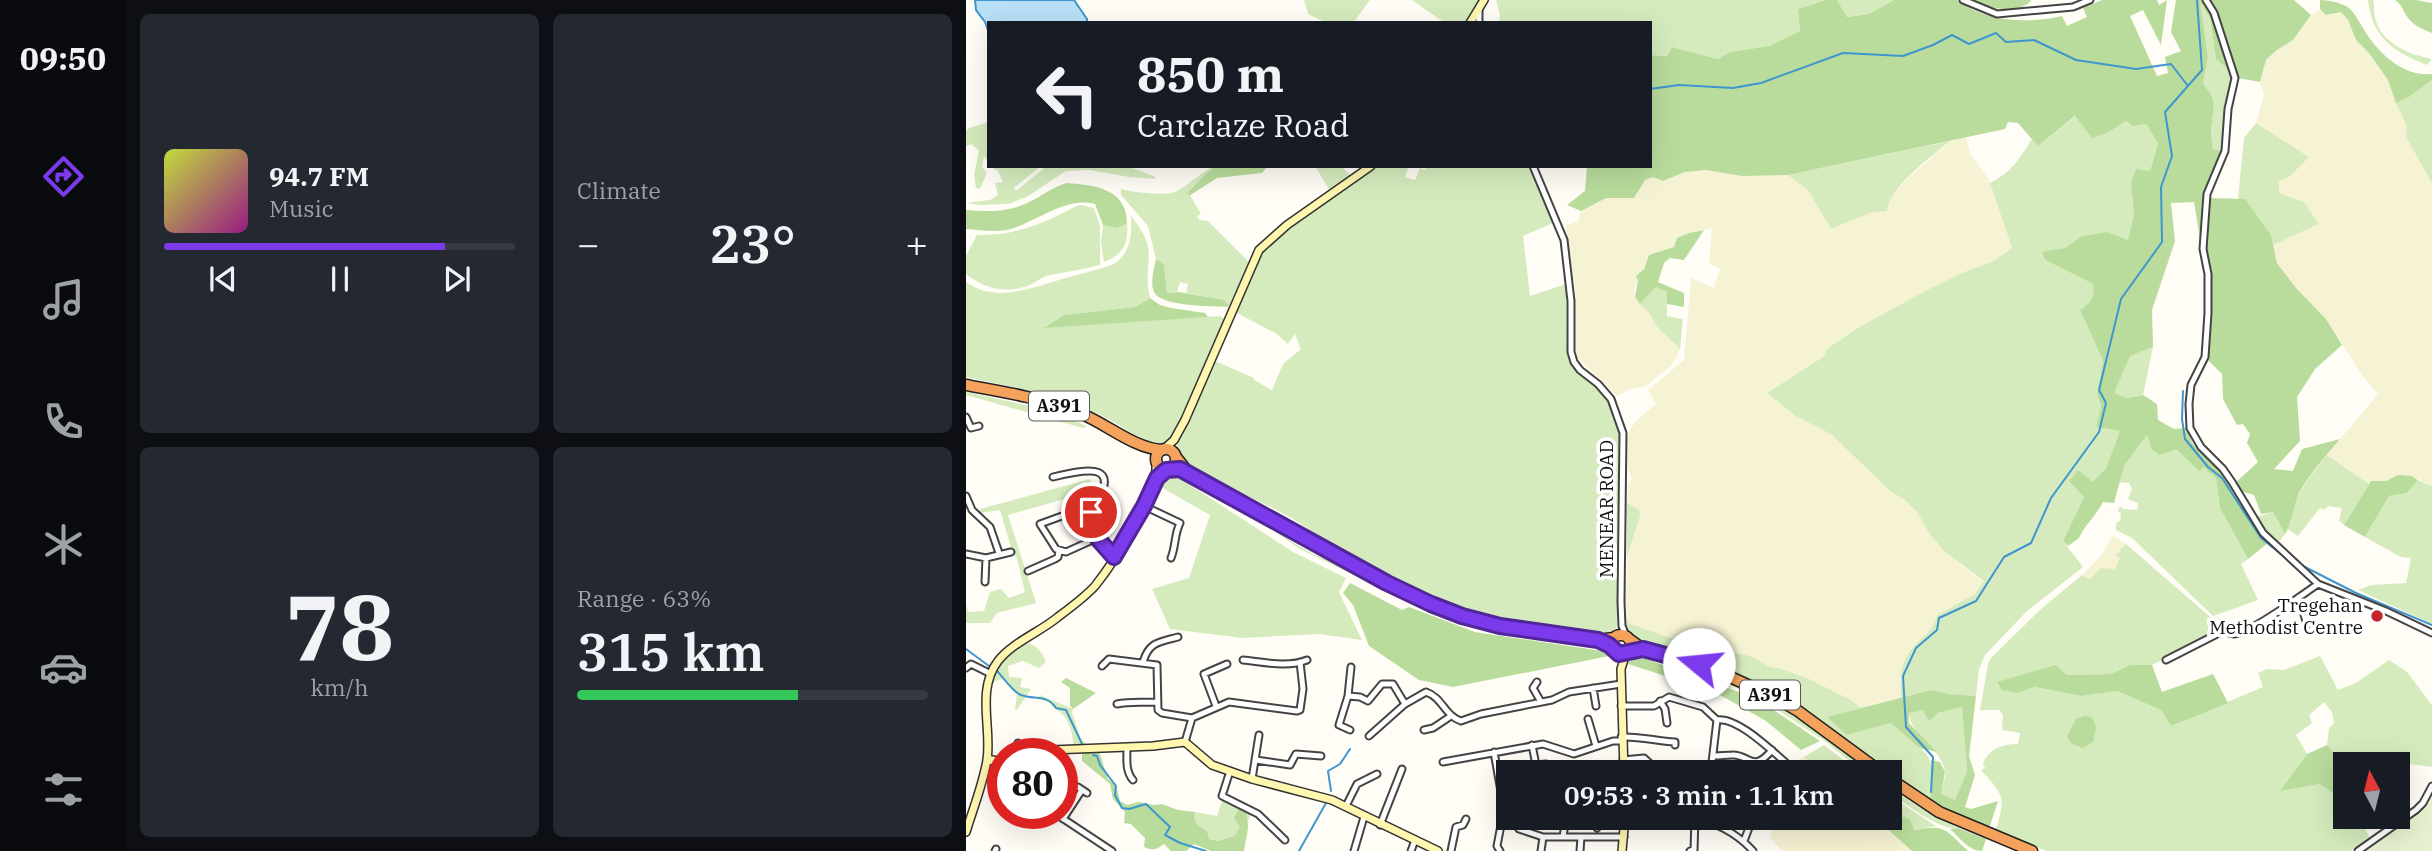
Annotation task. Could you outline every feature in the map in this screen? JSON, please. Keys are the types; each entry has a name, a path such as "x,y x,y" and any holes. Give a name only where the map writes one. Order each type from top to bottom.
{"highway":[{"name":"A391","path":"966,384 1060,406 1084,415 1145,447 1169,452 1187,471 1387,583 1462,616 1500,626 1621,642 1715,670 1798,711 1865,760"},
{"name":"A391","path":"1145,447 1156,462"},
{"path":"1169,452 1175,464 1168,469 1161,468 1156,462 1157,454 1169,452"},
{"name":"A391","path":"1168,469 1187,471"},
{"path":"1902,787 1939,812 2032,851"}],"street":[{"path":"1471,21 1484,0"},
{"path":"1963,0 1997,14 2073,7 2090,0"},
{"path":"2206,0 2214,13 2235,78 2228,109 2225,151 2207,194 2203,249 2208,274 2205,357 2191,388 2190,428 2201,447 2223,469 2263,533 2318,583 2432,633"},
{"path":"1479,9 1479,21"},
{"path":"1169,452 1259,250 1295,219 1368,168"},
{"name":"MENEAR ROAD","path":"1534,168 1564,240 1571,301 1571,352 1574,362 1611,400 1623,433 1623,760"},
{"path":"966,417 971,428 979,426"},
{"path":"1156,462 1157,478"},
{"path":"1053,477 1091,469 1102,478 1105,488 1091,512 1097,538 1114,557"},
{"path":"966,832 987,759 986,701 990,674 1003,656 1056,619 1093,587 1144,506 1157,478 1168,469"},
{"path":"966,496 972,510 990,527 997,541 999,554"},
{"path":"1144,506 1180,523 1175,533 1175,548 1171,558"},
{"path":"1073,512 1040,524 1052,544 1059,551 1066,552 1097,538"},
{"path":"1028,571 1055,559 1059,551"},
{"path":"966,554 986,558 1011,552"},
{"path":"985,582 986,558"},
{"path":"2166,660 2223,631 2240,633 2318,583"},
{"path":"2299,597 2307,625"},
{"path":"1143,662 1147,650 1159,642 1178,638"},
{"path":"1108,649 1109,659"},
{"path":"1109,659 1157,665 1157,702 1158,710 1162,713 1192,718 1229,702 1300,710 1304,661 1275,664 1243,660"},
{"path":"1102,666 1109,659"},
{"path":"966,668 971,664 990,674"},
{"path":"1216,706 1204,674 1227,664"},
{"path":"1350,730 1339,725 1348,696 1351,667"},
{"path":"1348,696 1368,701 1382,684 1393,684 1405,704"},
{"path":"1369,736 1405,704 1421,694 1432,693 1451,716 1461,721 1481,714 1541,702 1569,692 1621,684"},
{"path":"1532,686 1541,702"},
{"path":"1593,688 1597,702"},
{"path":"1621,706 1654,706 1669,697 1703,707 1717,720"},
{"path":"1117,704 1138,700 1157,702"},
{"path":"1661,701 1667,723"},
{"path":"1429,731 1451,716"},
{"path":"1185,742 1192,718"},
{"path":"1717,720 1730,721 1783,760"},
{"path":"1717,720 1714,759 1736,755 1756,762 1765,758 1772,750"},
{"path":"1591,722 1596,746"},
{"path":"1252,779 1259,735"},
{"path":"1443,762 1532,745 1550,744 1574,754 1621,739 1641,736 1657,741 1676,741"},
{"path":"1078,749 1185,742 1212,765 1252,779 1332,800 1438,851"},
{"path":"1532,745 1535,760"},
{"path":"1127,747 1127,766 1133,779"},
{"path":"1494,752 1496,763"},
{"path":"1256,760 1290,765 1296,754 1321,755"},
{"path":"1623,760 1646,760"},
{"path":"1380,825 1402,769"},
{"path":"1222,796 1230,771"},
{"path":"1346,806 1357,784 1377,774"},
{"path":"2358,851 2416,810 2432,786"},
{"path":"1078,796 1082,790"},
{"path":"1215,793 1258,814 1285,841"},
{"path":"1354,851 1364,817"},
{"path":"1451,851 1453,832 1456,827 1463,825 1466,819"},
{"path":"1078,829 1112,851"},
{"path":"1500,851 1497,846 1501,830"},
{"path":"1522,830 1543,837 1624,837"},
{"path":"1563,836 1564,830"},
{"path":"1622,851 1624,830"},
{"path":"1690,851 1694,850 1693,830"},
{"path":"1726,830 1754,851"},
{"path":"1744,841 1748,830"},
{"path":"1541,851 1543,837"},
{"path":"1580,851 1581,837"},
{"path":"1411,851 1415,840"}],"shaded area":[{"path":"2320,9 2326,15 2342,12 2356,40 2388,80 2407,124 2407,139 2432,183 2432,486 2412,476 2398,475 2386,481 2371,481 2369,484 2327,455 2378,394 2364,378 2326,319 2296,288 2277,263 2273,245 2318,224 2304,202 2279,193 2279,181 2309,157 2256,123 2264,95 2260,82 2266,61 2293,40 2311,15"},
{"path":"1966,137 1970,153 1989,180 2012,248 1992,262 1929,289 1861,326 1828,348 1824,357 1768,393 1796,416 1832,435 1891,492 1904,498 1917,512 1929,533 1960,564 1984,582 1975,594 1937,615 1933,629 1911,649 1900,681 1901,698 1861,708 1851,700 1809,679 1770,667 1751,656 1700,648 1625,622 1627,557 1641,515 1627,503 1628,485 1632,479 1628,469 1627,437 1634,423 1656,404 1648,390 1684,360 1691,278 1714,288 1720,269 1709,263 1712,228 1677,238 1674,247 1649,255 1634,291 1635,297 1650,314 1656,326 1680,349 1672,365 1646,386 1630,389 1617,396 1576,356 1575,282 1572,277 1566,225 1578,222 1581,211 1606,198 1634,198 1645,180 1653,177 1664,181 1685,172 1706,170 1742,176 1788,175 1808,189 1831,229 1870,213 1887,211 1888,201 1907,179 1950,141"},
{"path":"2113,535 2126,544 2115,554 2120,558 2115,570 2090,579 2082,575 2101,556"},
{"path":"1772,830 1889,830 1912,851 1782,851 1770,838"}],"green space":[{"path":"1304,0 1370,0 1354,21 1323,21 1308,14"},
{"path":"1412,0 1479,0 1467,21 1442,21"},
{"path":"1496,0 1826,0 1798,9 1800,31 1769,46 1730,52 1718,59 1672,47 1667,56 1652,55 1652,21 1499,21"},
{"path":"1826,0 1837,0 1847,17 1869,14 1894,0 1957,0 1980,13 2007,19 2035,20 2062,16 2067,26 2087,17 2083,8 2102,0 2157,0 2159,5 2167,0 2161,45 2143,10 2130,16 2157,76 2168,73 2165,57 2181,51 2171,32 2176,0 2294,0 2311,15 2293,40 2266,60 2260,82 2238,78 2216,59 2210,18 2200,2 2208,58 2203,83 2214,104 2211,132 2213,149 2221,151 2204,194 2200,239 2194,202 2171,203 2175,241 2152,310 2153,347 2130,356 2114,393 2128,398 2143,395 2157,404 2158,420 2174,429 2186,428 2193,444 2224,474 2268,543 2248,559 2220,508 2216,478 2203,467 2200,472 2176,449 2160,455 2152,450 2147,435 2124,466 2114,503 2103,502 2079,538 2068,546 2063,541 2084,497 2069,481 2078,470 2093,482 2106,468 2120,431 2096,427 2101,406 2097,394 2103,361 2080,310 2091,299 2093,284 2045,260 2042,252 2065,248 2080,237 2107,232 2128,240 2134,214 2131,183 2136,169 2150,171 2158,143 2146,124 2133,126 2126,121 2109,132 2092,138 2075,116 2038,146 2018,123 2008,122 2005,129 1788,175 1742,176 1706,170 1685,172 1663,181 1653,177 1645,180 1634,198 1606,198 1581,211 1567,205 1585,191 1587,168 1652,168 1652,55 1667,56 1672,47 1718,59 1730,52 1769,46 1800,31 1798,9"},
{"path":"1837,0 1894,0 1869,14 1847,17"},
{"path":"1971,0 2031,1 2018,8 2002,9"},
{"path":"2199,0 2210,18 2216,59 2230,71 2221,151 2213,149 2211,132 2214,104 2203,83 2208,58"},
{"path":"2320,0 2346,6 2383,54 2401,67 2421,74 2432,74 2432,80 2396,103 2388,80 2356,40 2348,20 2341,12 2326,15 2320,9"},
{"path":"2368,0 2373,0 2378,26 2389,41 2406,51 2432,59 2427,65 2404,55 2387,42 2374,24"},
{"path":"2395,0 2432,3 2432,33 2411,21"},
{"path":"2432,80 2432,183 2407,139 2406,124 2396,103"},
{"path":"2076,116 2109,132 2126,121 2146,124 2158,142 2150,171 2131,183 2134,214 2128,240 2080,237 2065,248 2042,253 2045,260 2093,284 2091,299 2080,310 2103,361 2097,394 2101,406 2096,427 2120,431 2106,468 2093,483 2078,470 2084,497 2063,541 2083,567 2027,611 1985,655 1979,669 1976,696 1931,690 1901,698 1901,679 1907,655 1929,631 1937,615 1975,594 1984,581 1944,551 1917,512 1904,499 1891,492 1832,435 1796,416 1767,393 1823,357 1828,348 1861,326 1929,289 1992,262 2012,248 1990,183 2009,170 2032,139 2038,146"},
{"path":"987,123 987,161 984,156 982,167 987,173 980,189 976,188 974,175 979,151 972,144 966,146 966,131"},
{"path":"2256,123 2309,157 2290,176 2279,181 2279,193 2304,202 2319,224 2273,245 2271,235 2245,200 2238,199 2244,138"},
{"path":"1950,141 1903,182 1895,192 1887,211 1870,213 1831,229 1808,190 1788,175"},
{"path":"993,168 1039,168 1014,188 1016,191 1045,168 1132,168 1156,179 1090,170 1066,171 1028,196 1009,204 966,203 990,200 998,195 995,183 1003,182 998,171"},
{"path":"1212,168 1188,192 1201,214 1197,216 1199,220 1208,221 1249,262 1229,305 1224,300 1186,293 1188,284 1180,282 1177,292 1167,293 1164,264 1156,259 1148,226 1121,195 1121,189 1172,193"},
{"path":"1212,168 1266,168 1262,173 1217,178 1189,196 1188,192"},
{"path":"1316,168 1343,168 1351,176 1330,191"},
{"path":"1372,168 1408,168 1405,177 1415,180 1420,168 1529,168 1553,223 1523,236 1530,296 1566,284 1567,337 1571,363 1603,393 1617,426 1621,473 1616,554 1619,611 1616,629 1604,635 1505,620 1443,604 1325,542 1289,517 1202,474 1183,459 1177,442 1215,361 1254,378 1272,390 1283,364 1301,349 1295,334 1288,344 1277,334 1237,313 1236,308 1265,248 1308,213"},
{"path":"1067,183 1097,187 1115,195 1125,211 1127,223 1117,228 1103,225 1095,204 1084,202 1052,210 1011,229 966,229 966,210 1013,208"},
{"path":"2210,198 2245,199 2271,235 2277,263 2296,288 2326,319 2342,345 2315,369 2297,397 2300,441 2274,469 2293,471 2302,449 2340,439 2302,488 2285,534 2273,512 2261,514 2254,495 2243,492 2236,482 2258,462 2247,443 2250,434 2243,424 2237,425 2223,399 2222,374 2208,360 2212,271 2206,249"},
{"path":"1081,205 1094,208 1100,226 1100,265 1047,276 1030,285 1013,289 988,286 966,274 966,256 977,235 1020,230"},
{"path":"1131,216 1146,240 1150,298 1135,307 1064,315 1044,327 1220,316 1224,319 1175,432 1169,440 1157,445 1102,416 1062,400 966,377 966,282 988,292 1010,292 1033,288 1114,264 1127,249"},
{"path":"1125,223 1126,242 1116,256 1104,262 1101,242 1103,225 1117,228"},
{"path":"1704,230 1684,260 1670,258 1664,263 1658,282 1684,293 1684,307 1667,304 1667,292 1656,287 1640,304 1635,297 1638,281 1636,276 1644,269 1649,255 1674,247 1677,238"},
{"path":"1156,259 1164,264 1167,293 1179,292 1224,300 1228,307 1188,305 1159,297 1152,285"},
{"path":"1656,287 1667,292 1667,316 1683,319 1680,349 1656,326 1650,314 1640,304"},
{"path":"1150,298 1160,305 1205,313 1208,317 1043,328 1064,315 1135,307"},
{"path":"2153,347 2143,395 2128,398 2113,393 2130,356"},
{"path":"966,392 1044,409 1087,426 1083,428 966,395"},
{"path":"2147,435 2152,450 2176,449 2200,472 2203,467 2216,478 2220,508 2248,559 2241,564 2258,600 2213,616 2132,538 2116,530 2116,523 2120,521 2120,506 2123,509 2137,510 2138,503 2128,499 2132,489 2129,483 2119,482 2124,466"},
{"path":"2327,455 2369,484 2344,525 2339,521 2342,508 2328,506 2324,510 2320,508 2298,536 2288,529 2293,508 2302,489"},
{"path":"1173,474 1293,552 1346,578 1339,592 1362,640 1319,634 1243,638 1170,629 1152,589 1189,578 1210,515 1159,486 1165,475"},
{"path":"2398,475 2412,476 2418,480 2407,493 2389,496 2365,537 2344,525 2371,481 2386,481"},
{"path":"1189,477 1271,523 1292,542 1315,555 1357,572 1425,607 1456,618 1599,645 1591,647 1538,639 1464,624 1431,613 1300,549 1256,519 1195,485"},
{"path":"1090,479 1093,491 1008,515 1036,603 997,613 990,623 966,623 966,604 968,612 984,611 990,592 1001,589 1009,598 1025,592 1017,558 1013,554 1000,510 980,513 980,509"},
{"path":"2418,480 2432,486 2432,624 2358,590 2372,585 2406,583 2411,558 2401,557 2365,537 2389,496 2407,493"},
{"path":"1627,503 1641,514 1627,557"},
{"path":"2273,512 2285,534 2278,543 2256,517"},
{"path":"2126,544 2216,622 2219,631 2152,665 2130,665 2111,674 2067,675 2056,665 2017,693 2033,687 2081,696 2117,691 2161,710 2171,726 2263,687 2258,673 2267,669 2284,670 2320,656 2338,690 2356,683 2389,660 2407,672 2432,705 2432,767 2410,764 2410,752 2333,752 2327,745 2329,728 2334,723 2332,712 2324,702 2309,715 2312,723 2296,735 2307,754 2281,790 2320,784 2333,792 2333,830 2366,830 2370,838 2351,851 2047,851 1995,832 2001,812 2001,798 1981,770 1985,768 1983,763 1993,750 2018,744 2020,733 2002,730 2003,715 1999,710 1980,710 1988,664 2041,609 2082,575 2090,579 2101,568 2115,569 2120,558 2115,555"},
{"path":"1350,583 1402,610 1409,607 1475,632 1602,651 1609,656 1453,687 1419,680 1369,646 1353,605 1343,593"},
{"path":"1625,622 1700,648 1751,656 1770,667 1809,679 1851,700 1861,708 1828,717 1847,735 1891,723 1928,757 1932,772 1931,802 1902,783 1902,760 1871,760 1812,713 1753,681 1687,654 1639,642 1625,627"},
{"path":"1027,643 1039,650 1046,662 1039,668 1023,661 1008,666 1009,677 1022,678 1020,687 1031,689 1017,710 1017,695 1002,679 989,687 999,667"},
{"path":"1643,653 1703,670 1754,692 1815,729 1856,760 1848,760 1769,704 1730,685"},
{"path":"1640,657 1742,693 1769,707 1820,741 1801,750 1766,721 1715,692 1628,664 1631,659"},
{"path":"2056,665 2067,675 2111,674 2130,665 2152,665 2162,692 2213,674 2228,703 2171,726 2161,710 2117,691 2081,696 2034,687 2017,693 2002,690 1997,682"},
{"path":"1066,678 1096,693 1073,709 1070,706 1070,688 1061,682"},
{"path":"1931,690 1976,696 1969,756 1975,775 1965,807 1971,809 1998,801 1989,829 1931,802 1931,760 1940,762 1945,772 1941,794 1955,800 1967,771 1962,707 1938,713 1929,721 1923,710 1909,713 1909,723 1937,752 1919,748 1891,723 1847,735 1827,717"},
{"path":"1040,695 1073,709 1081,739 1089,746 1078,747 1078,738 1072,738 1067,720 1062,714 1049,702 1036,698"},
{"path":"1962,707 1967,771 1955,800 1941,794 1945,773 1942,762 1914,728 1909,712 1923,710 1938,713"},
{"path":"2092,717 2096,727 2093,742 2083,748 2072,744 2067,737 2076,719"},
{"path":"1824,745 1843,760 1807,760 1804,757"},
{"path":"2327,745 2333,752 2333,793 2319,784 2280,791 2307,754"},
{"path":"1082,751 1099,751 1108,779 1116,785 1120,801 1127,805 1139,802 1162,804 1195,812 1196,822 1207,831 1209,839 1218,841 1235,836 1240,827 1234,818 1239,808 1246,812 1248,827 1244,851 1211,851 1194,844 1186,851 1171,851 1164,844 1154,849 1144,847 1145,838 1131,824 1124,823 1125,812 1113,799 1110,784 1082,761"},
{"path":"1902,796 1958,828 1942,825 1902,801"},
{"path":"2432,797 2432,851 2365,851 2394,830 2410,830 2410,818"},
{"path":"1223,798 1235,807 1237,804 1252,812 1248,821 1247,838 1218,841 1208,839 1207,831 1197,824 1195,812 1217,816"},
{"path":"1902,804 1936,826 1913,830 1910,819 1902,817"},
{"path":"1902,817 1910,819 1914,830 1945,830 1968,851 1912,851 1888,830 1902,830"},
{"path":"1958,828 1986,839 1982,851 1969,846 1950,829"}],"water":[{"path":"975,0 1074,0 1087,21 987,21 987,28 976,10"}],"waterway":[{"path":"1931,792 1933,757 1906,727 1903,676 1916,648 1937,630 1939,618 1976,601 2004,557 2031,543 2051,498 2099,432 2106,403 2099,390 2121,299 2162,242 2161,187 2172,156 2165,112 2202,70 2197,0"},
{"path":"1652,89 1679,85 1733,88 1761,83 1843,53 1903,56 1952,35 1969,44 1996,33 2006,42 2034,40 2076,60 2136,69 2171,64 2188,86"},
{"path":"2183,391 2182,419 2185,439 2208,467 2222,478 2261,538 2292,563"},
{"path":"2305,567 2356,593 2432,625"},
{"path":"966,649 989,666"},
{"path":"997,671 1021,695 1044,699 1056,708 1066,710 1083,746"},
{"path":"1331,791 1328,771 1340,764 1350,749"},
{"path":"1093,755 1097,756 1100,765 1116,786 1115,795 1122,808 1129,809 1146,804 1170,827 1165,835 1206,851"},
{"path":"1299,851 1326,803"}],"place":[{"name":"Tregehan Methodist Centre","path":"2377,616"}],"route":[{"path":"1091,512 1098,539 1114,557 1157,478 1166,470 1180,469 1387,583 1462,616 1500,626 1598,640 1619,654 1643,649 1699,664"}]}
